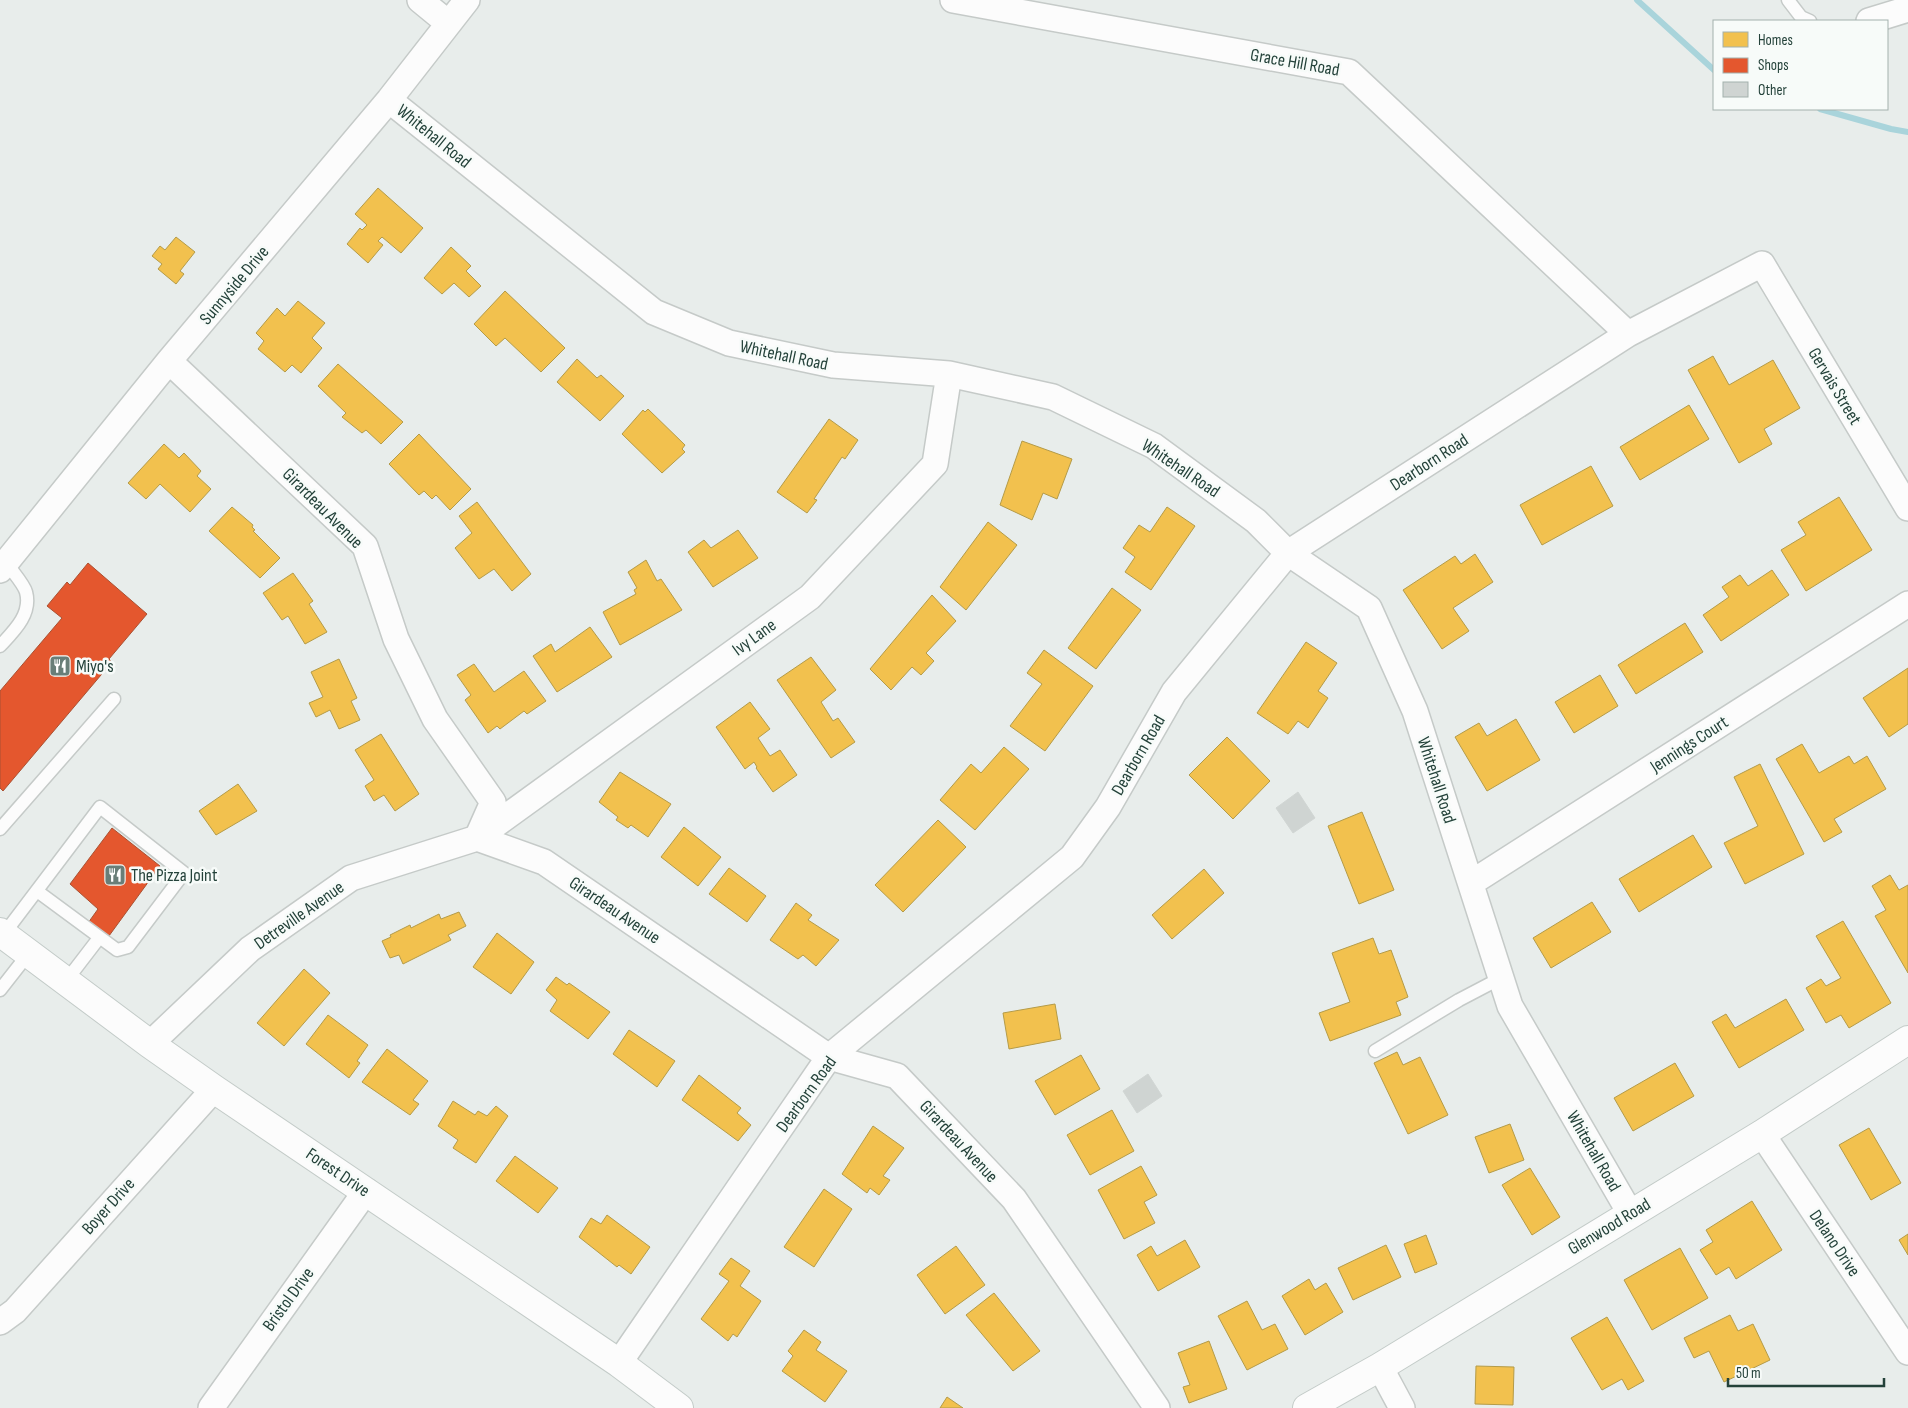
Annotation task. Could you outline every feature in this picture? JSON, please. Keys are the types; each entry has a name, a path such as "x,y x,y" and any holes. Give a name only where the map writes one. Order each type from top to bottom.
{"main road":[{"name":"Forest Drive","path":"2,933 150,1044 619,1363 679,1408"},
{"name":"Glenwood Road","path":"1307,1408 1380,1367 1762,1134 1908,1040"}],"street":[{"path":"420,0 448,23"},
{"name":"Sunnyside Drive","path":"3,566 170,361 389,100 467,0"},
{"name":"Grace Hill Road","path":"952,0 1349,72 1628,334"},
{"path":"1873,20 1908,10"},
{"name":"Whitehall Road","path":"389,100 654,312 729,343 833,365 949,374 1053,397 1154,446 1256,521 1288,553 1369,608 1415,711 1510,1006 1630,1213"},
{"name":"Dearborn Road","path":"619,1363 830,1057 1072,857 1108,807 1174,692 1288,553 1628,334 1762,264"},
{"name":"Gervais Street","path":"1762,264 1908,508"},
{"name":"Girardeau Avenue","path":"170,361 365,546 396,639 435,719 493,802 478,838 544,862 830,1057 897,1076 1014,1199 1157,1408"},
{"name":"Ivy Lane","path":"478,838 810,597 935,464 949,374"},
{"name":"Jennings Court","path":"1470,883 1908,604"},
{"name":"Detreville Avenue","path":"150,1044 250,949 351,878 478,838"},
{"name":"Boyer Drive","path":"0,1322 15,1310 214,1088"},
{"name":"Delano Drive","path":"1762,1134 1908,1352"},
{"name":"Bristol Drive","path":"211,1408 366,1191"},
{"path":"1380,1367 1402,1408"}],"lane":[{"path":"1788,0 1801,17 1808,20"},
{"path":"0,646 19,625 26,612 26,591 3,566"},
{"path":"0,829 114,699"},
{"path":"2,933 37,891 100,807 184,873 128,947 117,950 37,891"},
{"path":"66,981 99,938"},
{"path":"0,990 29,953"},
{"path":"1375,1051 1458,1000 1501,978"}],"building: Homes":[{"path":"378,188 423,228 401,253 382,237 378,241 383,245 368,263 347,244 360,228 362,230 367,225 355,214"},
{"path":"176,237 195,252 180,271 184,274 176,284 158,269 162,264 152,256 160,246 165,250"},
{"path":"451,247 471,266 466,271 481,286 469,297 454,283 442,294 424,278"},
{"path":"505,291 565,348 541,372 505,338 496,346 474,324"},
{"path":"298,301 325,323 312,338 322,348 301,373 292,365 285,372 258,349 264,341 256,333 277,308 285,316"},
{"path":"1713,356 1729,385 1773,360 1800,408 1764,429 1772,444 1739,463 1688,370"},
{"path":"577,359 597,378 601,375 624,396 600,421 557,382"},
{"path":"338,364 403,422 381,444 366,430 362,433 342,417 346,413 318,386"},
{"path":"1689,405 1709,439 1640,480 1620,447"},
{"path":"648,409 685,445 682,449 685,452 662,473 622,434 643,410 645,412"},
{"path":"829,419 858,440 845,459 842,457 814,499 817,500 807,513 777,492"},
{"path":"419,434 471,489 450,510 436,495 432,499 424,491 419,495 389,464"},
{"path":"1022,441 1072,459 1057,499 1043,493 1032,520 1000,505"},
{"path":"164,444 179,458 184,453 201,471 197,476 211,489 190,512 160,484 146,499 128,483"},
{"path":"1591,466 1613,506 1542,545 1520,505"},
{"path":"1839,497 1872,550 1806,591 1781,550 1806,535 1798,522"},
{"path":"477,502 531,574 512,591 494,569 479,579 455,548 472,533 459,516"},
{"path":"232,507 253,525 252,527 255,530 253,531 280,558 260,578 209,531"},
{"path":"1167,507 1195,526 1151,590 1125,572 1135,557 1123,548 1139,525 1150,532"},
{"path":"988,522 1017,545 966,610 940,587"},
{"path":"738,530 758,558 713,587 688,552 704,540 711,548"},
{"path":"1475,554 1493,582 1453,608 1469,631 1442,649 1403,590 1455,556 1461,564"},
{"path":"646,560 657,581 661,579 682,610 620,645 603,612 636,594 634,590 637,588 628,572"},
{"path":"1772,570 1789,595 1721,641 1703,615 1729,597 1722,587 1740,575 1748,586"},
{"path":"293,573 313,601 309,604 327,632 305,644 288,616 282,620 263,593"},
{"path":"1112,588 1141,610 1096,669 1068,648"},
{"path":"932,595 956,621 926,653 934,661 921,675 912,667 891,690 870,669"},
{"path":"1685,623 1703,652 1636,694 1618,665"},
{"path":"590,627 612,657 557,692 533,656 551,644 555,652"},
{"path":"1306,642 1337,663 1318,691 1328,698 1308,728 1298,721 1288,734 1257,713"},
{"path":"1044,650 1093,686 1045,751 1010,726 1042,684 1027,673"},
{"path":"811,657 836,690 821,702 833,721 838,718 855,742 831,758 777,680"},
{"path":"339,659 357,698 351,701 360,720 339,729 330,710 316,717 309,703 323,697 311,672"},
{"path":"474,664 494,692 524,671 546,701 527,714 524,711 500,729 497,726 488,733 465,700 471,695 457,675"},
{"path":"1908,668 1908,724 1889,737 1863,698"},
{"path":"1600,675 1618,706 1574,733 1555,702"},
{"path":"750,702 770,729 758,738 770,756 780,750 797,775 773,792 756,768 754,762 745,769 716,727"},
{"path":"1516,719 1540,760 1487,791 1455,737 1479,723 1487,736"},
{"path":"381,734 419,794 395,811 384,795 374,801 365,786 374,780 355,750"},
{"path":"1227,737 1270,781 1233,819 1189,775"},
{"path":"1802,744 1819,773 1849,756 1854,764 1867,756 1886,789 1834,819 1842,832 1824,842 1776,759"},
{"path":"1004,747 1029,769 975,830 940,800 971,764 981,773"},
{"path":"1760,764 1804,854 1745,884 1724,843 1758,826 1734,777"},
{"path":"620,772 671,804 648,837 631,825 628,828 616,820 618,817 599,802"},
{"path":"238,784 257,811 216,835 199,811"},
{"path":"1362,812 1394,890 1359,904 1328,826"},
{"path":"938,820 966,847 903,912 875,885"},
{"path":"684,827 721,857 698,886 661,857"},
{"path":"1693,835 1712,867 1639,912 1619,879"},
{"path":"729,868 766,896 747,922 709,894"},
{"path":"1204,869 1224,893 1172,939 1152,915"},
{"path":"1890,875 1899,890 1908,885 1908,973 1875,916 1886,910 1872,886"},
{"path":"1592,902 1611,932 1551,968 1533,938"},
{"path":"796,903 812,915 808,920 839,940 816,966 803,955 798,959 770,940"},
{"path":"459,912 466,926 448,935 451,940 403,964 399,955 390,958 382,941 391,937 390,935 410,925 411,928 439,914 441,919"},
{"path":"1843,921 1891,1003 1849,1028 1841,1015 1826,1023 1806,988 1821,979 1826,986 1841,978 1816,936"},
{"path":"497,933 534,962 511,994 473,967"},
{"path":"1373,938 1379,954 1391,950 1408,997 1396,1002 1401,1015 1330,1041 1319,1013 1350,1002 1332,953"},
{"path":"304,969 330,993 284,1046 257,1023"},
{"path":"556,977 567,985 569,983 610,1012 588,1039 550,1011 557,1000 546,990"},
{"path":"1786,999 1804,1030 1739,1068 1712,1022 1726,1014 1735,1028"},
{"path":"1055,1004 1061,1039 1009,1049 1003,1013"},
{"path":"328,1015 368,1045 357,1061 360,1063 349,1078 306,1044"},
{"path":"629,1030 675,1061 657,1087 613,1054"},
{"path":"387,1049 428,1081 413,1100 419,1104 410,1115 362,1082"},
{"path":"1397,1052 1403,1065 1420,1057 1448,1115 1408,1134 1374,1063"},
{"path":"1081,1055 1100,1089 1055,1115 1035,1081"},
{"path":"1675,1063 1694,1096 1633,1131 1614,1098"},
{"path":"699,1075 741,1108 737,1113 751,1125 738,1141 682,1100"},
{"path":"453,1101 475,1115 478,1111 487,1116 496,1106 508,1116 476,1163 453,1148 458,1140 438,1126"},
{"path":"1112,1110 1134,1151 1090,1175 1067,1135"},
{"path":"1510,1124 1524,1160 1489,1173 1475,1137"},
{"path":"873,1126 904,1148 883,1176 890,1180 879,1195 870,1188 867,1193 842,1174"},
{"path":"1869,1128 1901,1183 1871,1200 1839,1145"},
{"path":"515,1156 558,1188 538,1213 496,1181"},
{"path":"1141,1166 1157,1195 1144,1202 1155,1223 1124,1239 1098,1190"},
{"path":"1530,1168 1560,1217 1532,1235 1502,1185"},
{"path":"824,1189 852,1209 814,1267 784,1247"},
{"path":"1752,1201 1782,1250 1736,1279 1729,1267 1716,1275 1700,1250 1713,1242 1706,1230"},
{"path":"607,1215 650,1247 631,1274 619,1265 617,1267 579,1237 591,1218 601,1224"},
{"path":"1908,1234 1908,1255 1899,1240"},
{"path":"1426,1235 1437,1264 1415,1273 1404,1244"},
{"path":"1185,1240 1200,1267 1158,1291 1137,1255 1151,1246 1157,1256"},
{"path":"1386,1245 1401,1277 1353,1300 1338,1268"},
{"path":"956,1246 985,1285 945,1314 917,1275"},
{"path":"1680,1248 1708,1298 1652,1330 1624,1280"},
{"path":"731,1258 750,1271 740,1286 761,1301 737,1337 733,1334 728,1341 701,1319 729,1281 719,1274"},
{"path":"1309,1279 1315,1290 1326,1283 1343,1312 1305,1335 1282,1296"},
{"path":"994,1293 1040,1351 1013,1371 966,1315"},
{"path":"1247,1301 1262,1330 1275,1324 1288,1349 1247,1370 1218,1316"},
{"path":"1730,1315 1738,1331 1753,1324 1770,1360 1724,1382 1709,1351 1694,1358 1684,1338"},
{"path":"1607,1317 1644,1381 1628,1390 1622,1379 1602,1390 1571,1338"},
{"path":"804,1330 821,1342 816,1350 847,1371 825,1402 782,1371 793,1356 788,1351"},
{"path":"1209,1341 1227,1389 1189,1403 1183,1387 1190,1385 1178,1353"},
{"path":"1476,1366 1514,1367 1513,1405 1475,1404"},
{"path":"947,1397 963,1408 940,1408"}],"building: Shops":[{"path":"88,563 147,614 109,659 112,662 3,791 0,788 0,691 62,618 47,606 67,582 70,585"},
{"name":"The Pizza Joint","path":"112,828 160,866 106,940 88,923 98,909 70,884"}],"building: Other":[{"path":"1298,792 1315,818 1293,833 1276,808"},
{"path":"1148,1074 1162,1096 1137,1113 1123,1091"}],"waterway":[{"path":"1637,0 1713,69"},
{"path":"1824,110 1908,132"}],"place":[{"name":"Miyo's","path":"60,666"},
{"name":"The Pizza Joint","path":"115,875"}]}
